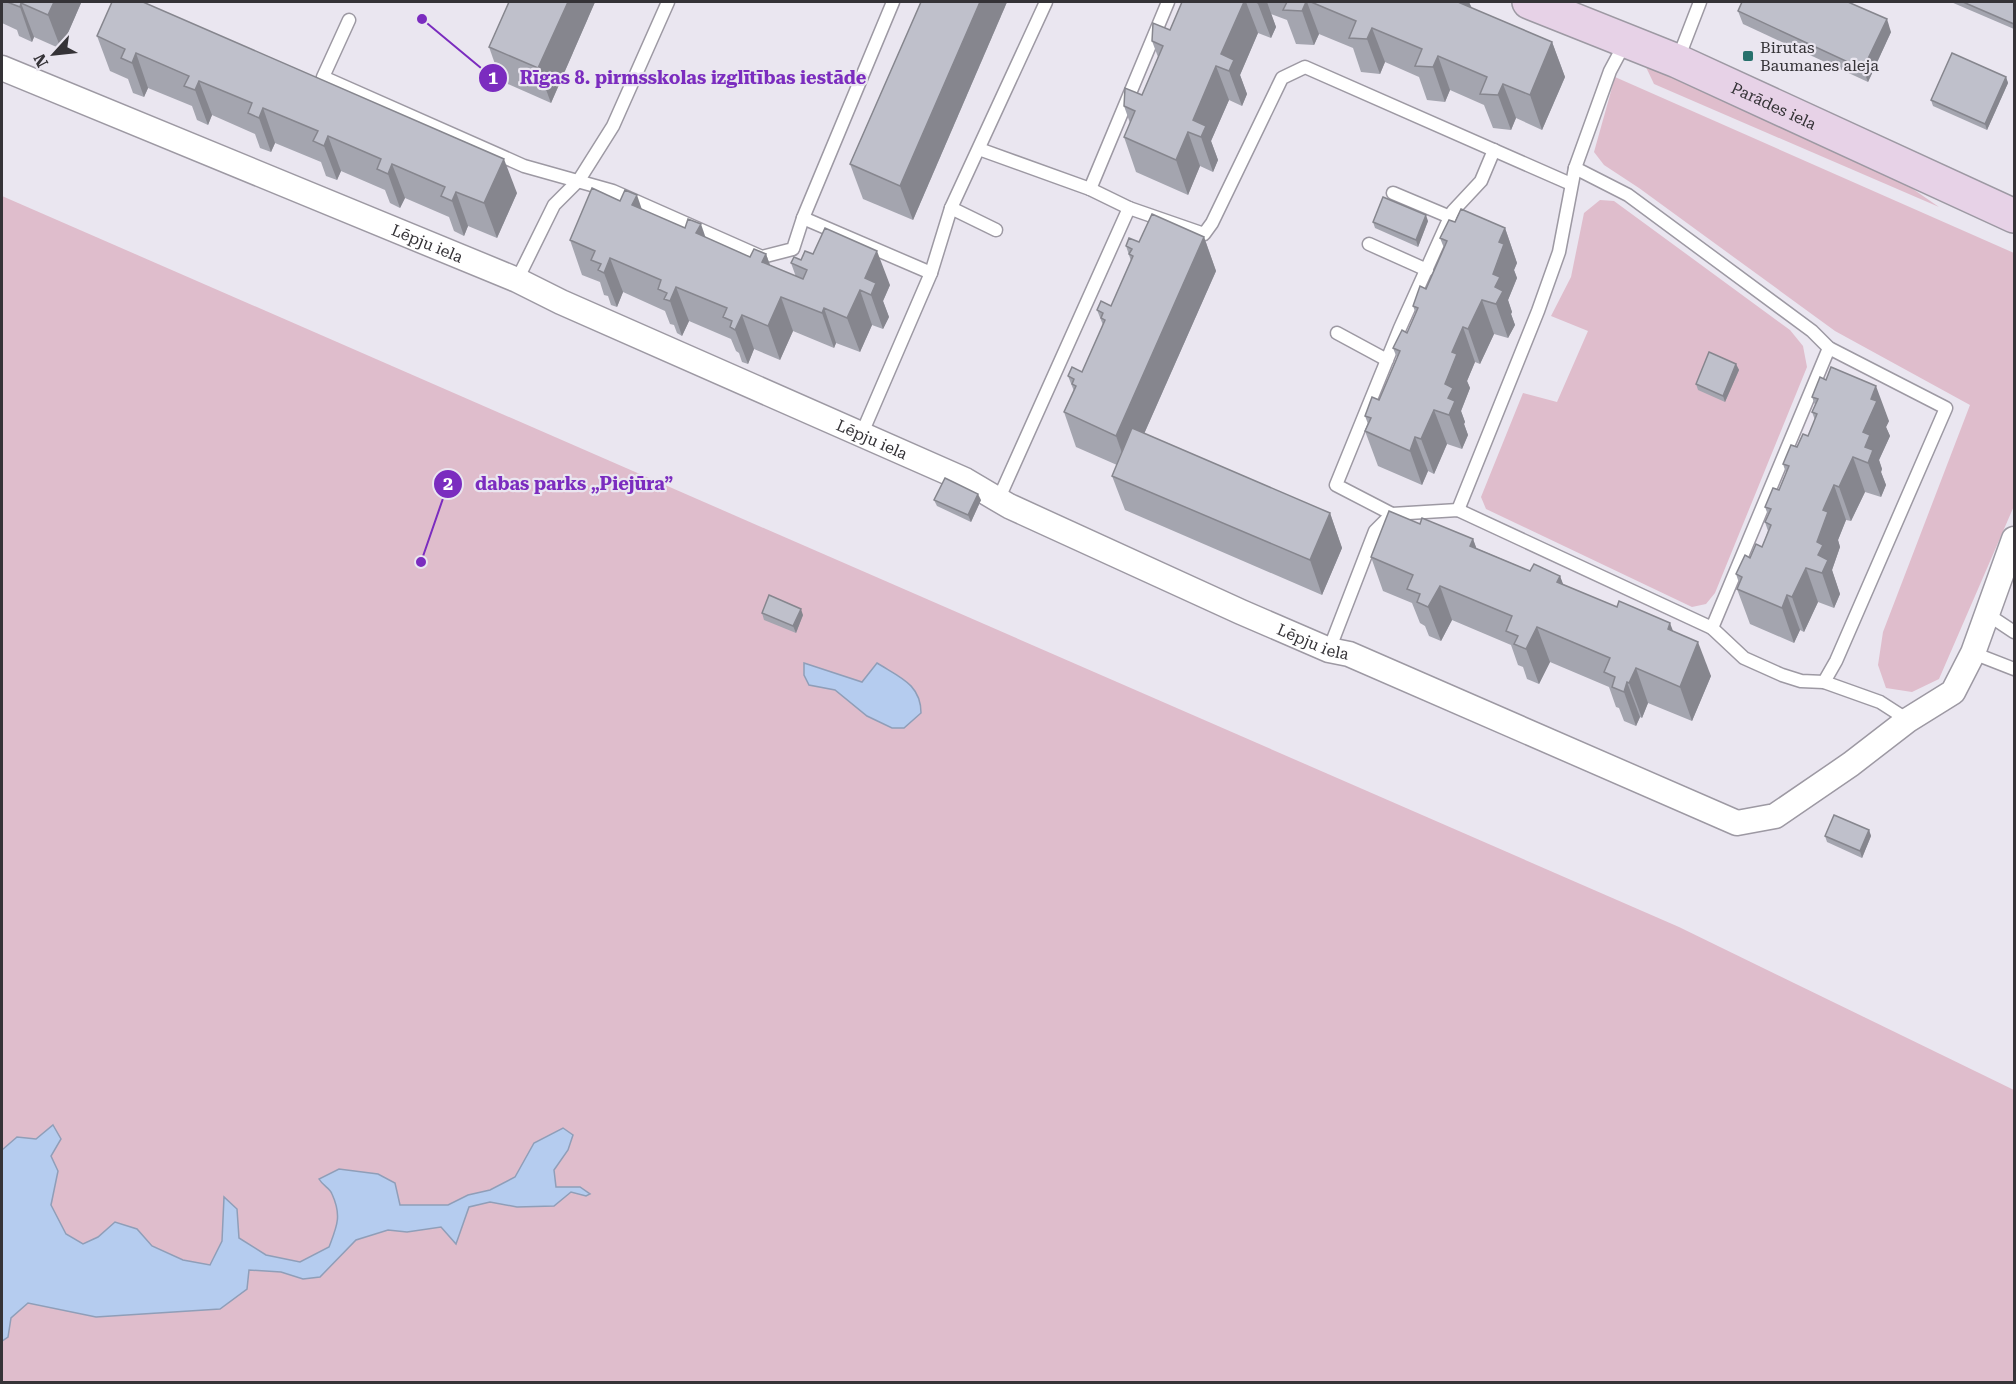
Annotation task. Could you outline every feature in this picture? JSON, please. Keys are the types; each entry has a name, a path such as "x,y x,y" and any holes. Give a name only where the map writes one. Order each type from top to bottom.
{"street":[{"name":"Parādes iela","path":"1529,2 1677,61 2014,216"},
{"name":"Lēpju iela","path":"2,68 517,280 561,302 965,480 999,498 1009,506 1220,603 1329,650 1349,654 1737,824 1774,816 1851,764 1908,720"},
{"path":"1908,720 1953,692 1973,653 2012,551"}],"lane":[{"path":"517,280 554,205 579,180 613,126 668,2"},
{"path":"349,20 323,77 524,166 613,191 762,257 793,249 803,218 893,2"},
{"path":"862,433 931,273 951,208 1046,2"},
{"path":"1090,189 1168,2"},
{"path":"1677,61 1700,2"},
{"path":"1458,510 1538,311 1559,252 1575,168 1610,71 1627,41"},
{"path":"979,149 1090,189 1129,208 1204,234 1212,223 1281,78 1305,67 1571,184"},
{"path":"1494,150 1481,181 1450,217 1387,360 1336,485 1392,514 1458,510 1712,628 1744,658 1801,681 1824,682 1880,702 1908,720"},
{"path":"1575,168 1628,195 1812,331 1829,348 1946,408 1836,661 1824,682"},
{"path":"1393,193 1450,217"},
{"path":"951,208 996,230"},
{"path":"999,498 1129,208"},
{"path":"803,218 931,273"},
{"path":"1369,243 1426,270"},
{"path":"1337,333 1387,360"},
{"path":"1712,628 1829,348"},
{"path":"1329,650 1375,531 1392,514"},
{"path":"1988,614 2014,632"},
{"path":"1973,653 2014,669"}],"shaded area":[{"path":"1645,65 1897,178 1939,207 1654,84"},
{"path":"1615,77 2014,253 2014,506 1939,679 1912,692 1886,688 1878,665 1883,632 1970,405 1835,331 1604,165 1594,152"},
{"path":"2,196 1679,927 2014,1090 2014,1382 2,1382"},
{"path":"1600,200 1614,201 1790,330 1803,346 1807,367 1715,593 1706,604 1692,607 1486,509 1481,497 1523,393 1557,402 1588,331 1551,316 1571,277 1584,213"}],"water":[{"path":"804,663 862,682 877,663 901,677 913,688 920,703 921,713 904,728 892,728 867,716 835,690 809,685 804,675"},
{"path":"53,1125 61,1139 51,1156 58,1171 51,1205 66,1234 83,1244 98,1237 115,1222 137,1229 152,1246 183,1260 210,1265 222,1241 224,1197 237,1209 239,1238 266,1255 300,1262 329,1247 338,1215 331,1192 319,1179 339,1169 378,1174 395,1183 400,1205 448,1205 468,1195 490,1190 515,1177 534,1143 563,1128 573,1135 568,1150 554,1170 556,1187 580,1187 590,1194 586,1196 571,1192 554,1206 517,1207 490,1202 469,1207 456,1244 441,1227 407,1232 388,1230 356,1240 320,1277 303,1279 281,1272 249,1270 247,1289 220,1309 96,1317 28,1303 11,1318 8,1337 2,1341 2,1150 17,1137 36,1139"}],"building":[{"path":"7,2 54,2 48,15 21,3 20,7"},
{"path":"112,2 143,2 504,159 484,203 456,192 452,201 441,196 445,187 392,164 388,174 377,169 381,159 328,136 324,146 313,141 318,131 263,108 259,118 248,113 252,103 199,81 195,90 184,86 189,76 136,53 132,63 121,58 125,49 97,36"},
{"path":"509,2 568,2 538,68 489,47"},
{"path":"921,2 980,2 900,186 850,164"},
{"path":"1182,2 1244,2 1221,54 1234,60 1229,71 1216,66 1193,120 1206,126 1201,137 1188,132 1176,160 1124,137 1135,111 1124,106 1125,88 1142,95 1163,46 1152,41 1153,23 1170,30"},
{"path":"1287,2 1306,2 1302,11 1283,10"},
{"path":"1311,2 1458,2 1552,42 1530,95 1503,84 1498,95 1480,94 1487,77 1438,56 1433,67 1415,66 1422,49 1372,28 1367,39 1349,38 1356,21"},
{"path":"1742,2 1848,2 1887,19 1863,69 1738,11"},
{"path":"1963,2 2014,2 2014,24"},
{"path":"1952,53 2006,77 1985,124 1931,100"},
{"path":"592,188 620,201 625,190 637,195 632,205 685,228 688,219 701,224 696,233 750,257 754,249 766,254 762,262 803,279 807,270 791,263 794,257 801,260 805,251 813,254 825,228 877,251 865,278 876,283 871,295 860,290 847,318 824,308 822,313 781,297 768,326 742,315 735,330 730,327 732,321 723,317 727,308 676,287 670,301 664,299 667,293 658,289 661,280 610,258 604,273 598,270 601,264 591,260 595,251 570,240"},
{"path":"1383,197 1426,215 1416,240 1373,222"},
{"path":"1461,209 1505,228 1499,242 1504,244 1493,274 1500,277 1495,287 1503,291 1496,304 1482,300 1468,329 1463,327 1452,352 1457,354 1445,384 1453,388 1448,398 1455,401 1449,415 1434,410 1421,439 1415,437 1410,451 1365,431 1371,418 1365,416 1372,397 1379,400 1400,351 1393,348 1402,330 1407,333 1418,308 1413,306 1420,286 1426,289 1447,241 1440,238 1449,220 1455,222"},
{"path":"1152,214 1204,237 1116,436 1064,412 1076,386 1072,384 1074,379 1068,376 1072,367 1082,372 1105,320 1101,318 1103,313 1097,310 1101,301 1111,306 1133,256 1129,254 1132,249 1126,246 1129,238 1139,242"},
{"path":"1709,352 1736,364 1723,396 1696,384"},
{"path":"1831,367 1876,386 1871,399 1877,401 1863,432 1870,435 1865,447 1873,450 1868,463 1853,457 1839,487 1834,485 1823,510 1828,512 1817,542 1823,545 1818,555 1828,560 1822,573 1806,568 1792,597 1787,595 1782,608 1737,589 1742,577 1736,574 1745,555 1750,558 1756,544 1762,547 1771,525 1765,522 1771,509 1765,507 1773,488 1779,490 1789,466 1783,464 1791,445 1797,447 1803,434 1808,436 1817,414 1812,412 1818,399 1812,397 1820,377 1826,380"},
{"path":"1132,428 1330,513 1310,560 1112,476"},
{"path":"945,478 978,494 968,515 934,500"},
{"path":"1389,511 1420,524 1422,518 1473,539 1470,546 1530,571 1534,564 1560,576 1557,582 1617,607 1619,601 1670,623 1668,629 1698,642 1680,687 1636,668 1624,692 1612,687 1615,677 1604,672 1610,658 1537,627 1526,649 1514,644 1518,636 1506,631 1512,616 1440,586 1428,607 1417,602 1420,594 1407,589 1413,575 1371,557"},
{"path":"769,595 801,609 793,626 762,613"},
{"path":"1834,815 1869,830 1860,851 1825,836"}],"place":[{"name":"Rīgas 8. pirmsskolas izglītības iestāde","path":"422,19"},
{"name":"Birutas Baumanes aleja","path":"1748,56"},
{"name":"dabas parks „Piejūra”","path":"421,562"}]}
